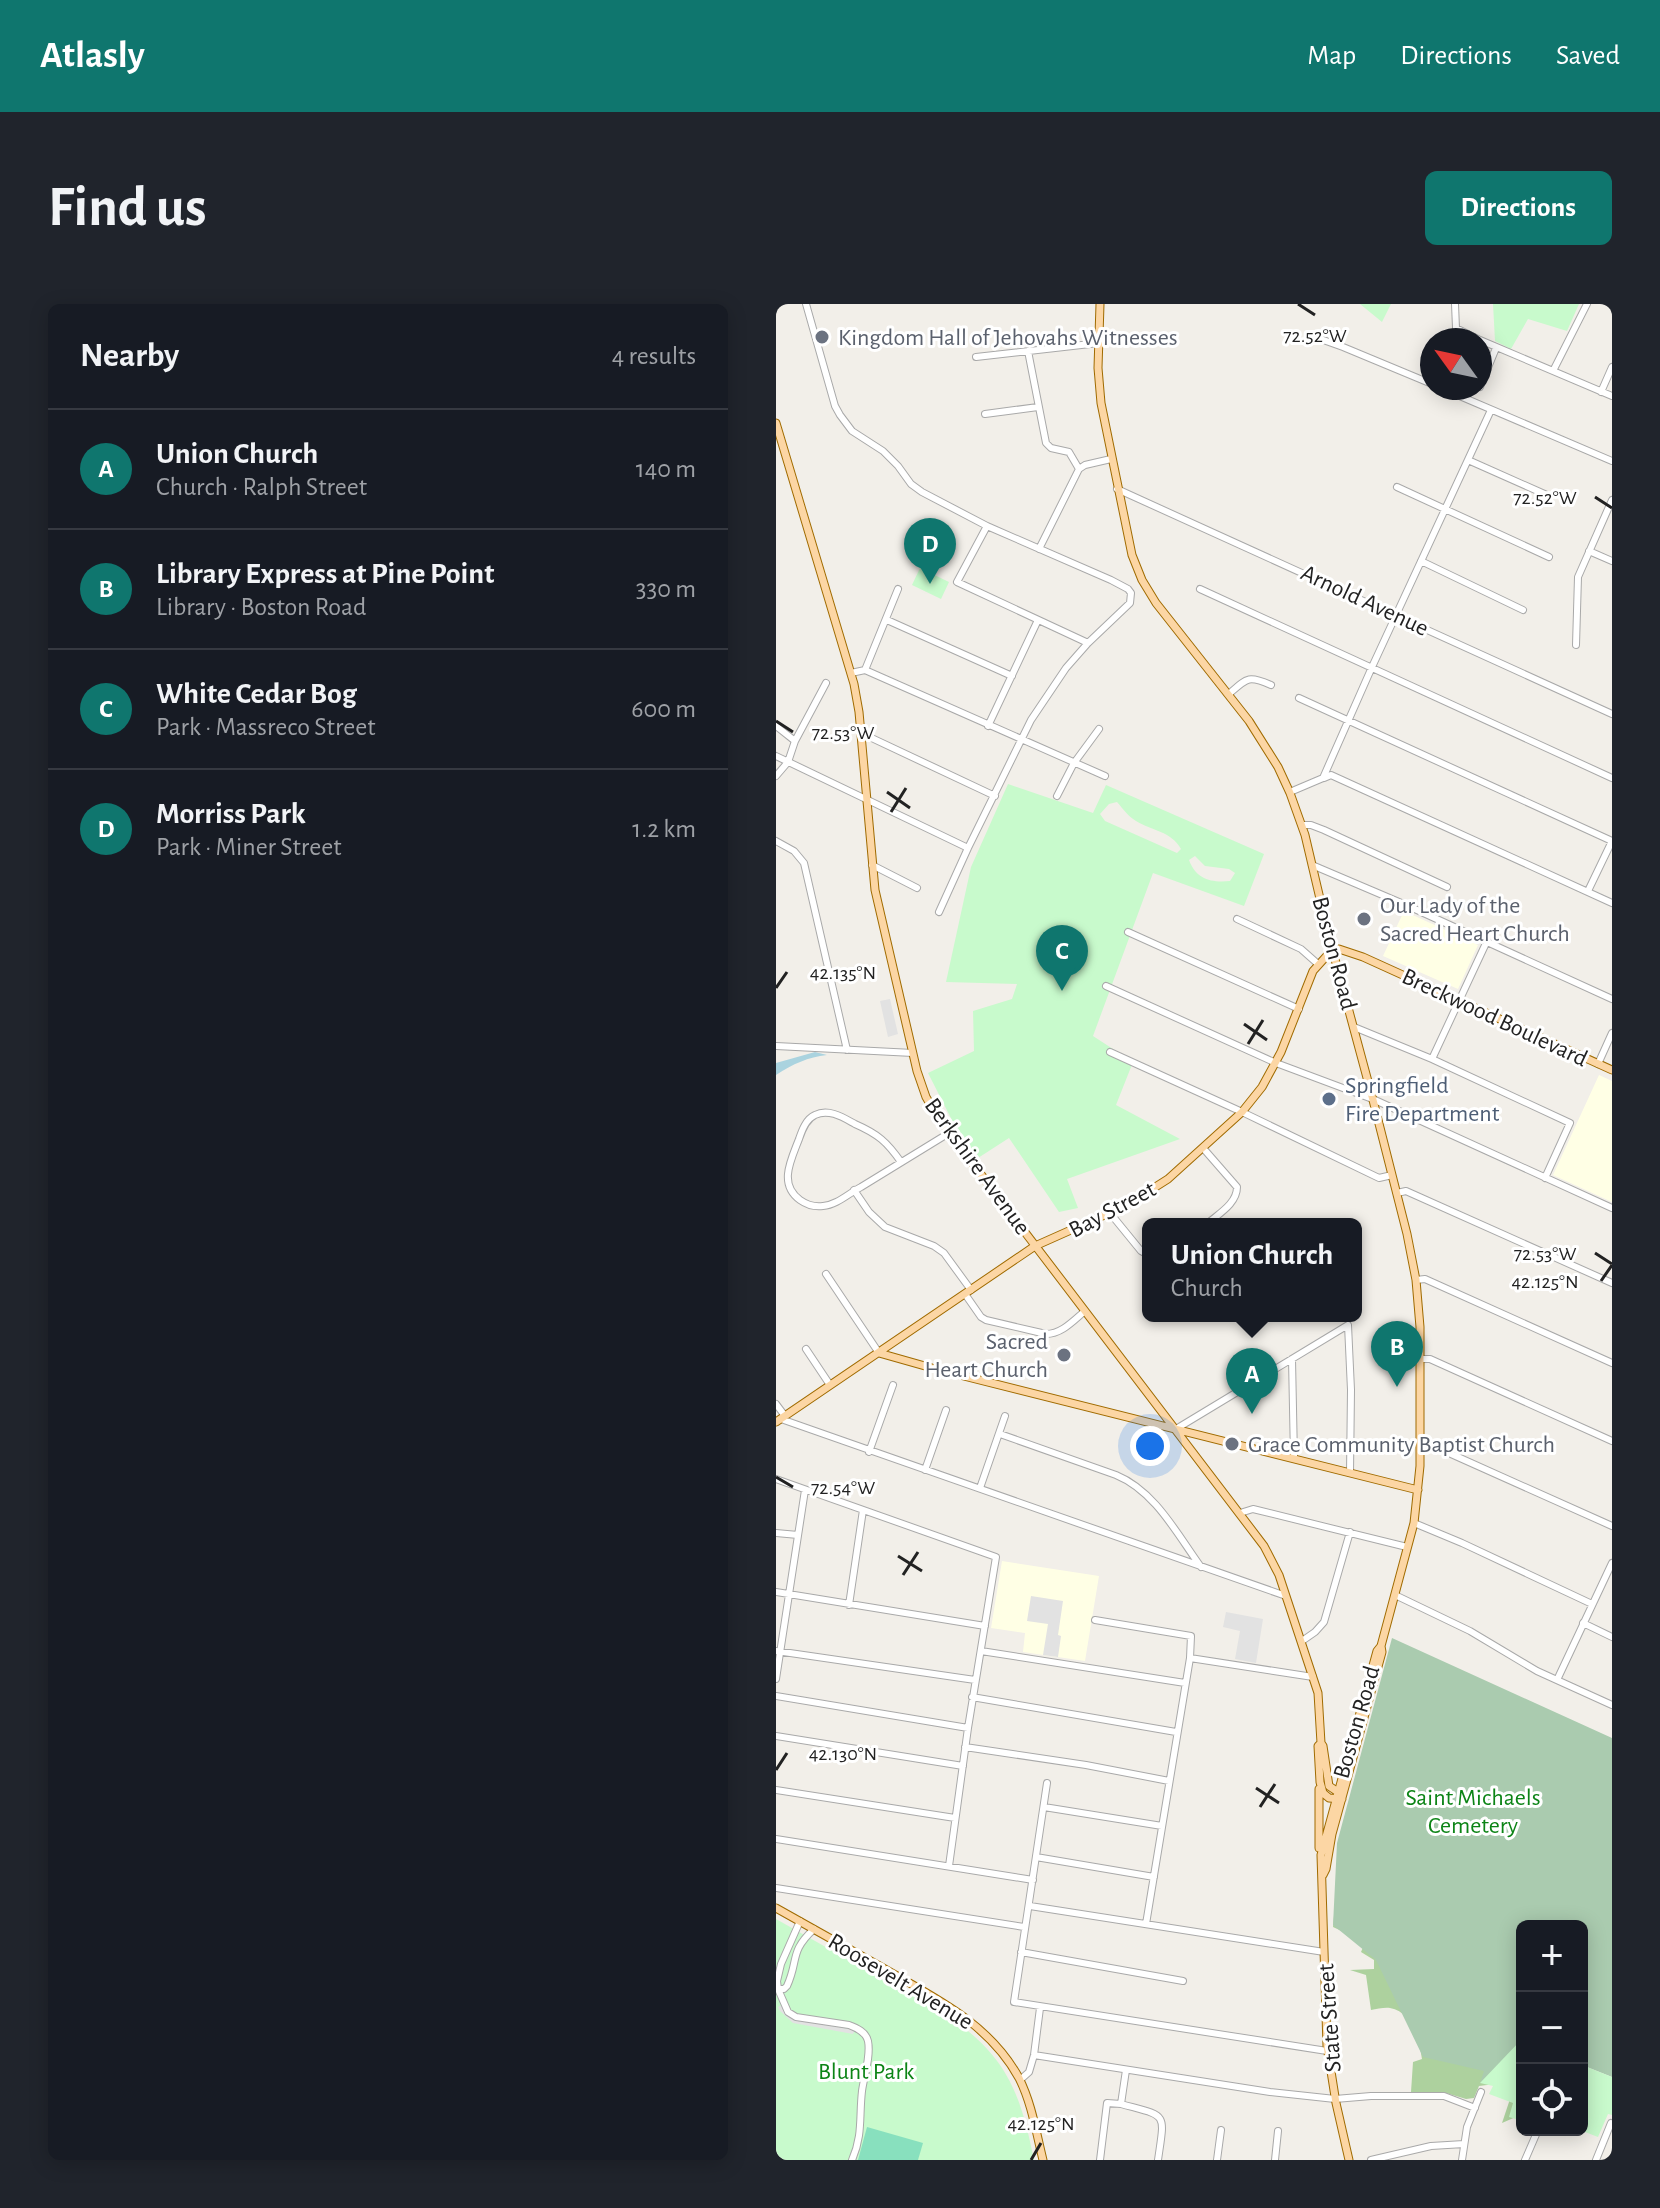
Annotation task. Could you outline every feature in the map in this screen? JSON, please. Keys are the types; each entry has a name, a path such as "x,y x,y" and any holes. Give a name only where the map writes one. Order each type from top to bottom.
{"main road":[{"name":"Boston Road","path":"1100,304 1098,368 1101,403 1132,555 1147,589 1163,614 1229,694 1260,738 1290,792 1302,825 1397,1193 1416,1280 1421,1359 1421,1444 1414,1523 1381,1646 1382,1652 1339,1796"},
{"name":"Berkshire Avenue","path":"776,423 851,673 857,704 875,890 926,1097 949,1133 1269,1554 1313,1677 1319,1701 1321,1743 1329,1786 1339,1796"},
{"name":"Bay Street","path":"780,1419 1035,1246 1151,1191 1203,1148 1242,1112 1262,1087 1276,1063 1318,964 1332,950"},
{"name":"Breckwood Boulevard","path":"1332,950 1349,951 1612,1070"},
{"path":"879,1353 1418,1490"},
{"name":"Berkshire Avenue","path":"1321,1743 1318,1746 1321,1855"},
{"path":"1320,1782 1325,1796 1339,1796"},
{"name":"State Street","path":"1339,1796 1321,1855 1321,1869 1327,2051 1349,2160"},
{"name":"State Street","path":"1323,1875 1339,1796"},
{"name":"Roosevelt Avenue","path":"776,1908 963,2014 993,2042 1020,2080 1033,2114 1043,2160"}],"street":[{"path":"806,304 835,406 846,424 862,439 890,457 916,488 987,526 1111,580 1131,593 1130,603 1088,643 1048,694 1022,739 939,912"},
{"path":"1455,304 1456,328"},
{"path":"1553,371 1587,304"},
{"path":"1312,336 1420,379"},
{"path":"976,357 1099,343"},
{"path":"1492,346 1612,396"},
{"path":"1492,358 1496,348"},
{"path":"1028,351 1046,443 1051,448 1069,452 1079,469"},
{"path":"1601,392 1612,367"},
{"path":"1469,400 1612,461"},
{"path":"985,414 1038,407"},
{"path":"1323,778 1491,410"},
{"path":"1039,549 1079,469 1111,459"},
{"path":"1468,460 1549,496"},
{"path":"1397,487 1549,557"},
{"name":"Arnold Avenue","path":"1117,489 1612,714"},
{"path":"1576,645 1576,585 1612,500"},
{"path":"987,526 957,582 1088,643"},
{"path":"1589,551 1612,561"},
{"path":"1421,561 1523,610"},
{"path":"865,670 898,589"},
{"path":"1200,589 1612,778"},
{"path":"887,620 1012,676"},
{"path":"988,726 1038,620"},
{"path":"851,673 865,670 1105,776"},
{"path":"1229,694 1246,679 1254,678 1271,685"},
{"path":"776,776 788,762 795,741 826,683"},
{"path":"1299,698 1612,841 1588,891"},
{"path":"776,726 795,741"},
{"path":"1057,796 1074,763 1099,729"},
{"path":"860,733 995,796"},
{"path":"776,756 968,848"},
{"path":"1290,792 1331,775 1612,903"},
{"path":"1302,825 1324,830 1447,887"},
{"path":"776,841 794,851 804,863 847,1050"},
{"path":"872,865 917,888"},
{"path":"1312,865 1612,999"},
{"path":"1237,919 1301,949 1318,964"},
{"path":"1128,932 1299,1009"},
{"path":"1432,1059 1487,941"},
{"path":"1106,986 1276,1063 1373,1100 1612,1208"},
{"path":"1354,1027 1432,1059 1570,1123 1545,1178"},
{"path":"1598,1064 1612,1033"},
{"path":"776,1046 913,1053"},
{"path":"1110,1052 1379,1178 1392,1175"},
{"path":"901,1162 875,1133 825,1112 816,1114 805,1125 790,1161 787,1180 800,1200 819,1207 835,1203 949,1133"},
{"path":"1203,1148 1237,1187 1232,1202 1214,1218"},
{"path":"854,1190 869,1212 885,1227 941,1250 949,1257 981,1317 986,1320 1054,1334 1085,1311"},
{"path":"1397,1193 1406,1191 1612,1283"},
{"path":"1110,1213 1142,1252"},
{"path":"826,1274 879,1353"},
{"path":"1416,1280 1425,1279 1612,1363"},
{"path":"1176,1429 1348,1325 1350,1473"},
{"path":"806,1349 830,1385"},
{"path":"1292,1359 1294,1458"},
{"path":"1421,1359 1430,1359 1612,1441"},
{"path":"869,1452 893,1385"},
{"path":"776,1404 780,1419 1286,1596"},
{"path":"925,1470 946,1410"},
{"path":"980,1488 1005,1416"},
{"path":"1000,1434 1132,1483 1147,1493 1201,1567"},
{"path":"1421,1444 1431,1445 1612,1526"},
{"path":"776,1479 996,1557 972,1697 949,1866"},
{"path":"776,1679 805,1490"},
{"path":"1240,1513 1253,1509 1407,1547"},
{"path":"849,1605 863,1510"},
{"path":"1414,1523 1592,1604"},
{"path":"1302,1641 1324,1622 1350,1532"},
{"path":"776,1533 798,1535"},
{"path":"1557,1680 1612,1563"},
{"path":"776,1592 985,1626"},
{"path":"1395,1595 1470,1631 1524,1664 1612,1705"},
{"path":"1095,1620 1191,1636 1190,1658 1146,1924"},
{"path":"1583,1623 1612,1637"},
{"path":"981,1651 1185,1683"},
{"path":"778,1652 975,1680"},
{"path":"1190,1658 1313,1677"},
{"path":"776,1696 968,1728"},
{"path":"972,1697 1176,1732"},
{"path":"776,1736 963,1766"},
{"path":"965,1747 1169,1781"},
{"path":"1047,1783 1014,2002 1327,2051"},
{"path":"776,1790 955,1818"},
{"path":"1044,1807 1162,1826"},
{"path":"776,1839 1033,1880"},
{"path":"1036,1857 1154,1877"},
{"path":"776,1888 1024,1927"},
{"path":"1030,1906 1324,1952"},
{"path":"800,1921 783,1958 777,1981 788,2012 796,2017 849,2025 865,2034 869,2043 862,2094 862,2123 852,2160"},
{"path":"778,1989 787,1986 796,1952 802,1940 814,1929"},
{"path":"1021,1952 1183,1981"},
{"path":"783,1958 793,1962"},
{"path":"780,1969 791,1971"},
{"path":"1020,2080 1029,2072 1034,2055 1040,2008"},
{"path":"1034,2055 1270,2092 1335,2099 1444,2096 1475,2108"},
{"path":"1121,2104 1126,2070"},
{"path":"1462,2160 1467,2127 1481,2092"},
{"path":"1100,2160 1107,2103 1157,2114 1163,2126 1158,2160"},
{"path":"1596,2160 1611,2123"},
{"path":"1217,2160 1221,2130"},
{"path":"1275,2160 1278,2131"},
{"path":"1525,2160 1535,2136"},
{"path":"1371,2160 1431,2146 1464,2144"}],"shaded area":[{"path":"1404,911 1478,945 1458,989 1383,956"},
{"path":"890,999 898,1034 888,1037 880,1001"},
{"path":"1599,1075 1612,1081 1612,1202 1553,1175"},
{"path":"1002,1561 1099,1576 1085,1661 1023,1652 1025,1633 991,1628"},
{"path":"1031,1596 1063,1601 1058,1657 1043,1655 1048,1624 1027,1621"},
{"path":"1226,1612 1263,1619 1256,1663 1235,1659 1240,1631 1223,1627"},
{"path":"782,2005 791,2017 798,2020 855,2030 853,2034 793,2023 780,2011 778,2007"}],"green space":[{"path":"1360,304 1391,304 1382,322"},
{"path":"1493,304 1579,304 1567,331 1528,319 1511,349 1495,341"},
{"path":"920,568 949,582 941,599 912,585"},
{"path":"1008,784 1093,813 1106,785 1264,854 1244,906 1153,873 1093,1036 1133,1062 1116,1105 1180,1139 1067,1179 1078,1208 1059,1212 1009,1138 978,1158 959,1134 928,1073 974,1051 973,1011 1012,999 1017,984 946,982 971,867","holes":["1117,802 1133,819 1167,835 1181,849 1177,853 1105,821 1100,814 1109,804","1195,856 1205,866 1229,869 1235,873 1230,881 1200,876 1189,860"]},
{"name":"Saint Michaels Cemetery","path":"1392,1638 1612,1738 1612,2077 1588,2067 1588,1920 1516,1920 1516,2047 1480,2083 1484,2071 1423,2057 1376,1960 1333,1925 1337,1843"},
{"path":"1335,1905 1516,2022 1516,2117 1502,2123 1510,2099 1495,2084 1479,2086 1474,2098 1466,2099 1446,2093 1411,2092 1413,2062 1422,2059 1414,2028 1398,2011 1388,2008 1371,2010 1366,1975 1350,1970 1374,1969 1374,1960 1361,1952 1364,1945 1361,1940 1333,1927"},
{"name":"Blunt Park","path":"776,1919 943,2013 981,2043 1006,2075 1015,2093 1034,2160 776,2160"},
{"path":"1516,2045 1516,2119 1509,2117 1513,2103 1489,2094 1493,2086 1480,2083"},
{"path":"1588,2067 1612,2077 1612,2115 1608,2114 1598,2137 1588,2133"},
{"path":"867,2127 923,2143 918,2160 858,2160"}],"water":[{"path":"815,1052 827,1055 813,1057 776,1075 776,1063"}],"place":[{"name":"Kingdom Hall of Jehovahs Witnesses","path":"822,337"},
{"name":"Morriss Park","path":"930,584"},
{"name":"Our Lady of the Sacred Heart Church","path":"1364,919"},
{"name":"White Cedar Bog","path":"1062,991"},
{"name":"Springfield Fire Department","path":"1329,1099"},
{"name":"Sacred Heart Church","path":"1064,1355"},
{"name":"Library Express at Pine Point","path":"1397,1387"},
{"name":"Union Church","path":"1252,1414"},
{"name":"Grace Community Baptist Church","path":"1232,1444"}]}
